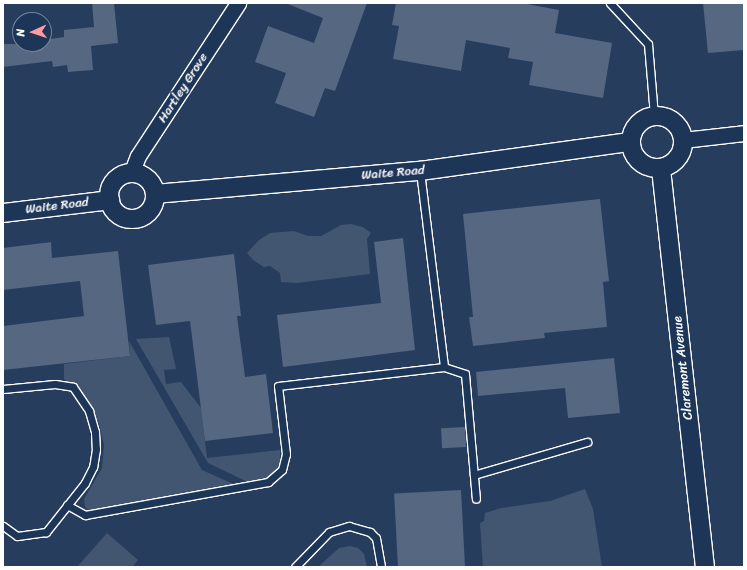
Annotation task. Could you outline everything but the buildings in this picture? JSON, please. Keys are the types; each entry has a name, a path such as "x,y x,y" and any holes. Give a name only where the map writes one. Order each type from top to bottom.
{"street":[{"name":"Hartley Grove","path":"131,174 138,156 238,3"},
{"path":"654,116 672,120 681,131 683,140 679,157 672,164 661,169 643,165 634,155 630,142 636,125 654,116"},
{"path":"683,140 744,133"},
{"name":"Waite Road","path":"155,194 420,171 630,142"},
{"name":"Claremont Avenue","path":"661,169 705,567"},
{"path":"131,174 146,178 155,194 151,209 139,218 131,219 117,214 110,200 113,185 123,175 131,174"},
{"name":"Waite Road","path":"3,212 110,200"}],"lane":[{"path":"610,3 648,44 654,116"},
{"path":"420,171 444,367"},
{"path":"67,505 85,515 268,482 282,470 286,454 278,386 444,367 465,374 476,499"},
{"path":"3,389 55,384 73,387 89,411 95,432 96,449 93,467 84,483 46,532 17,536 3,526"},
{"path":"474,475 587,442"},
{"path":"295,567 329,532 349,526 370,532 376,538 381,567"}],"shaded area":[{"path":"351,224 363,227 371,233 367,239 370,274 297,283 281,282 280,273 270,266 264,267 253,260 247,253 259,240 270,233 294,231 308,236 321,236 341,225"},
{"path":"169,337 176,369 164,370 166,384 181,382 201,408 207,458 280,450 280,461 277,469 268,478 252,484 208,463 136,339"},
{"path":"129,341 202,470 238,486 90,511 85,507 84,499 102,468 104,445 99,423 88,404 78,389 64,379 64,364 130,356"},
{"path":"585,489 593,509 602,567 483,567 480,523 484,521 485,513 501,508 550,501"},
{"path":"107,533 138,560 132,567 77,567"},
{"path":"350,546 358,548 364,554 367,567 318,567 339,548"}]}
